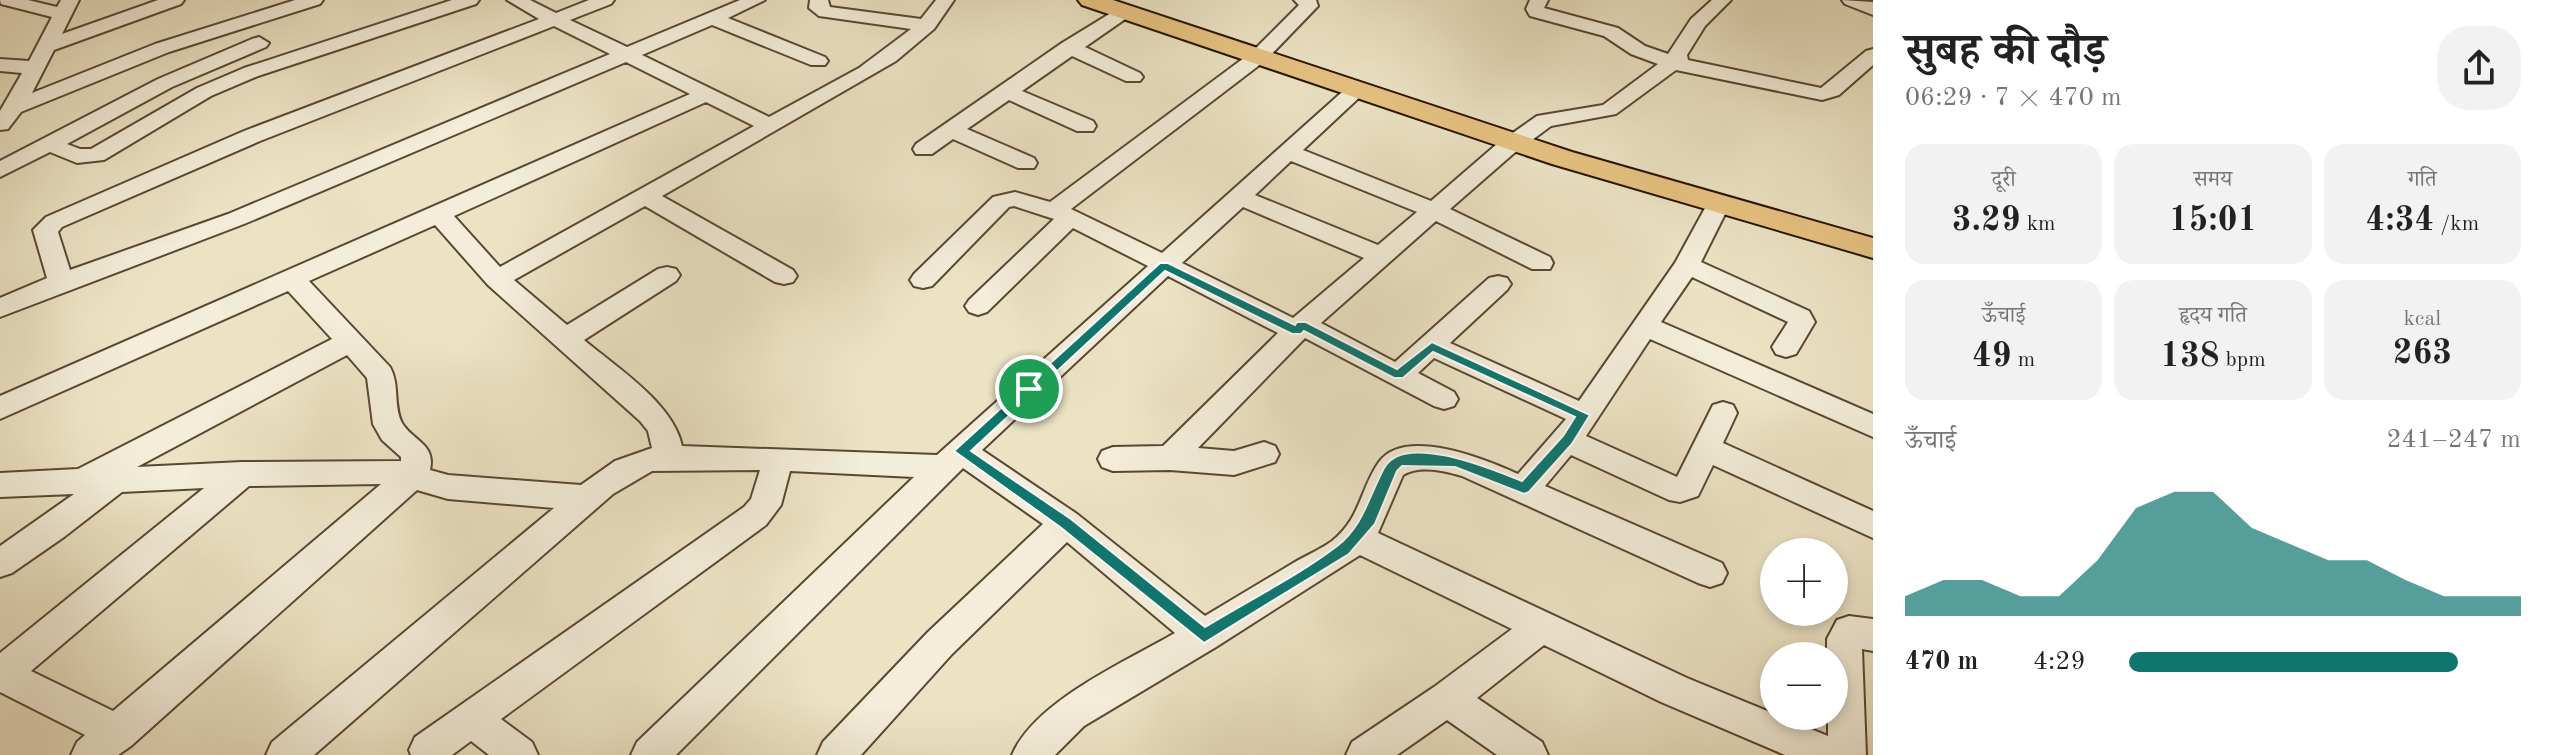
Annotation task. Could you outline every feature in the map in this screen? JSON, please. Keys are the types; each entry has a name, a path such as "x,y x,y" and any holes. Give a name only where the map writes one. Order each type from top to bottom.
{"main road":[{"path":"1109,4 1515,143 1873,248"}],"street":[{"path":"7,0 65,7 44,47"},
{"path":"175,0 44,47 12,68 7,116 162,48 314,0"},
{"path":"49,144 77,156 96,155 204,92 251,72 470,0"},
{"path":"516,0 770,126"},
{"path":"61,282 45,230 54,222 252,136 605,0"},
{"path":"0,308 61,282 236,219 756,0"},
{"path":"819,0 818,8 826,12 927,25"},
{"path":"497,279 647,197 887,58 927,25 945,0"},
{"path":"978,306 1062,214 1259,56 1309,6 1303,0"},
{"path":"1539,0 1535,9 1537,12 1611,32 1638,50 1675,63 1822,94 1832,91 1873,55"},
{"path":"1170,458 1299,328 1432,210 1545,121 1609,110 1675,63 1695,27 1722,0"},
{"path":"1851,0 1873,9"},
{"path":"924,149 1069,47 1109,4"},
{"path":"713,19 818,61"},
{"path":"0,170 165,83 259,43"},
{"path":"1069,47 1133,77"},
{"path":"650,755 953,459 1357,89"},
{"path":"1006,91 1085,126"},
{"path":"0,408 706,95"},
{"path":"951,130 1026,163"},
{"path":"1288,152 1432,210 1541,263"},
{"path":"647,197 784,276"},
{"path":"1239,197 1382,256"},
{"path":"923,280 1001,202 1015,199 1062,214 1444,399"},
{"path":"1524,488 1575,427 1687,265 1718,204"},
{"path":"439,214 497,279 662,425 667,437 668,458"},
{"path":"1687,265 1800,317 1802,322 1786,347"},
{"path":"565,339 667,275"},
{"path":"242,474 1,675 104,744 414,474 418,461 415,451 393,433 388,424 380,374 292,279"},
{"path":"1398,375 1498,284"},
{"path":"1643,325 1873,426"},
{"path":"79,483 350,342"},
{"path":"1432,346 1575,427 1669,488 1680,490 1687,487 1723,413"},
{"path":"1707,449 1873,525"},
{"path":"1113,459 1170,458 1234,463 1264,454"},
{"path":"428,750 755,516 765,505 778,459"},
{"path":"285,755 587,498 626,469 649,460 953,459 1066,523 1204,636"},
{"path":"1031,755 1052,729 1071,714 1344,550 1370,520 1391,468 1408,459 1456,461 1524,488 1710,573"},
{"path":"0,485 242,474 397,472 414,474 448,487 587,498"},
{"path":"0,563 53,528 112,482"},
{"path":"836,755 940,643 1066,523"},
{"path":"1356,538 1540,628 1702,702 1829,755"},
{"path":"1365,755 1447,699 1540,628"},
{"path":"1847,755 1844,639 1849,631 1873,635"},
{"path":"1447,699 1529,755"},
{"path":"471,719 519,755"}],"route":[{"path":"1164,265 1297,331 1302,325 1398,375 1432,346 1583,415 1567,440 1524,488 1456,461 1408,459 1398,462 1391,468 1370,520 1344,550 1204,636 1066,523 961,451 1029,389 1164,265"}]}
